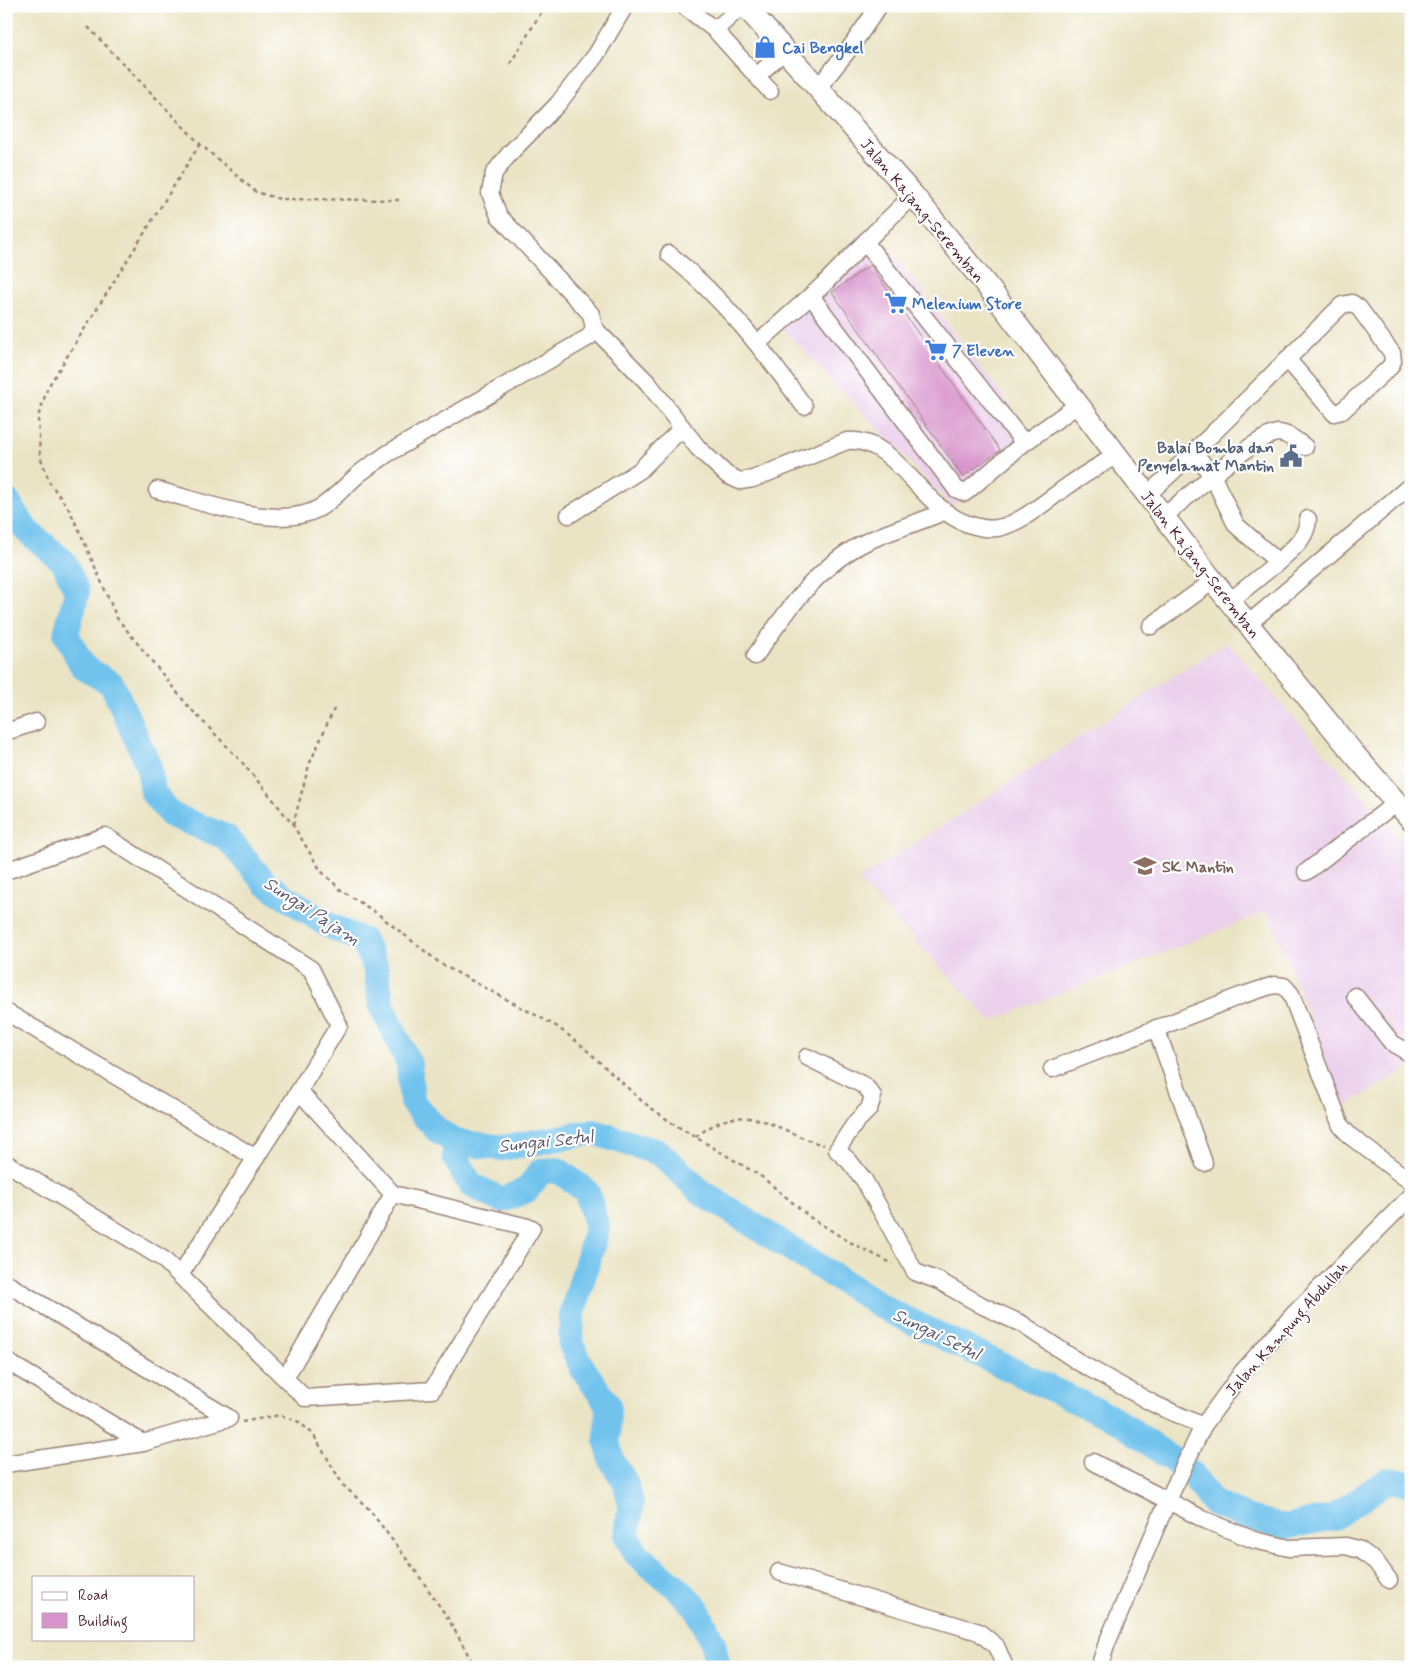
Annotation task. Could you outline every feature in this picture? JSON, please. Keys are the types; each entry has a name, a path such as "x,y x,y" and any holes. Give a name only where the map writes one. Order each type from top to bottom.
{"main road":[{"name":"Jalan Kajang-Seremban","path":"743,6 913,195 1079,404 1213,581 1411,819"}],"street":[{"path":"625,6 596,55 557,105 510,153 494,173 490,193 499,216 591,314 594,328 648,383 681,429 698,448 727,475 740,481 753,479 847,442 861,440 874,445 889,456 943,512 981,528 998,528 1020,518 1117,455"},
{"path":"684,6 715,30 770,91"},
{"path":"715,30 743,6"},
{"path":"817,89 850,48 879,6"},
{"path":"757,76 784,51"},
{"path":"758,343 811,296 913,195"},
{"path":"865,242 1024,442"},
{"path":"669,254 702,281 758,343 804,406"},
{"path":"811,296 956,489 965,493 1024,442 1079,404"},
{"path":"1147,495 1194,452 1287,359 1342,305 1352,303 1359,308 1392,353 1393,361 1390,367 1342,411 1334,413 1287,359"},
{"path":"157,490 262,517 282,518 320,508 360,473 387,454 589,337 594,328"},
{"path":"569,515 639,471 681,429"},
{"path":"1163,517 1268,436 1279,433 1291,437 1305,448"},
{"path":"1194,452 1213,477 1236,525 1278,562"},
{"path":"1248,624 1411,485"},
{"path":"755,656 786,612 809,586 834,564 859,546 943,512"},
{"path":"1230,601 1278,562 1300,541 1307,529 1308,519"},
{"path":"1151,626 1213,581"},
{"path":"6,732 36,722"},
{"path":"1306,872 1396,803"},
{"path":"6,871 106,836 311,969 339,1025 299,1091 180,1275"},
{"path":"1052,1069 1240,996 1274,985 1284,986 1291,994 1341,1126 1350,1136 1411,1182"},
{"path":"1355,996 1392,1043 1411,1054"},
{"path":"6,1012 256,1158"},
{"path":"1156,1028 1204,1163"},
{"path":"806,1057 865,1086 874,1096 870,1110 856,1122 837,1150 849,1160 864,1180 916,1272 939,1281 1022,1324 1088,1367 1154,1404 1203,1426"},
{"path":"6,1163 164,1259 305,1398 432,1390 532,1228 392,1194 299,1091"},
{"path":"288,1373 392,1194"},
{"name":"Jalan Kampung Abdullah","path":"1099,1667 1107,1643 1176,1481 1203,1426 1243,1371 1293,1315 1411,1196"},
{"path":"6,1283 229,1418"},
{"path":"6,1361 143,1443"},
{"path":"6,1464 143,1443 229,1418"},
{"path":"1093,1462 1205,1520 1254,1540 1290,1548 1346,1546 1360,1550 1376,1562 1390,1580"},
{"path":"779,1572 979,1632 996,1646 1005,1667"}],"path":[{"path":"510,64 545,6"},
{"path":"88,28 200,144 256,192 280,199 399,200"},
{"path":"200,144 48,388 38,417 40,456 50,483 70,511 117,618 183,700 240,760 293,825 320,871 341,890 378,914 441,964 556,1026 580,1044 643,1102 762,1177 811,1218 848,1241 887,1261 916,1272"},
{"path":"293,825 310,765 334,709"},
{"path":"696,1137 717,1125 738,1118 762,1119 809,1141 837,1150"},
{"path":"229,1418 244,1423 280,1415 294,1420 309,1429 328,1456 343,1485 369,1509 417,1573 449,1620 475,1667"}],"shaded area":[{"path":"870,225 1040,444 952,506 773,319"},
{"name":"SK Mantin","path":"1227,642 1411,851 1411,1066 1344,1107 1268,911 991,1021 858,880"}],"building":[{"path":"870,265 1000,450 963,477 832,292"}],"waterway":[{"name":"Sungai Setul","path":"6,500 27,531 64,562 77,592 66,634 83,667 112,684 149,767 153,793 171,815 226,837 265,883 328,925 363,941 375,965 382,1006 409,1064 412,1102 437,1130 455,1142 503,1148 593,1132 660,1153 701,1192 891,1312 1120,1422 1192,1474 1213,1503 1246,1517 1284,1527 1334,1517 1388,1480 1411,1484"},
{"name":"Sungai Pajam","path":"455,1142 455,1158 471,1185 501,1200 527,1190 541,1171 558,1170 587,1192 597,1229 572,1314 571,1344 583,1369 608,1405 607,1442 612,1461 625,1482 631,1503 627,1536 637,1555 674,1585 696,1607 713,1644 718,1667"}],"place":[{"name":"Cai Bengkel","path":"765,47"},
{"name":"Melenium Store","path":"896,303"},
{"name":"7 Eleven","path":"936,350"},
{"name":"Balai Bomba dan Penyelamat Mantin","path":"1291,456"},
{"name":"SK Mantin","path":"1145,866"}]}
